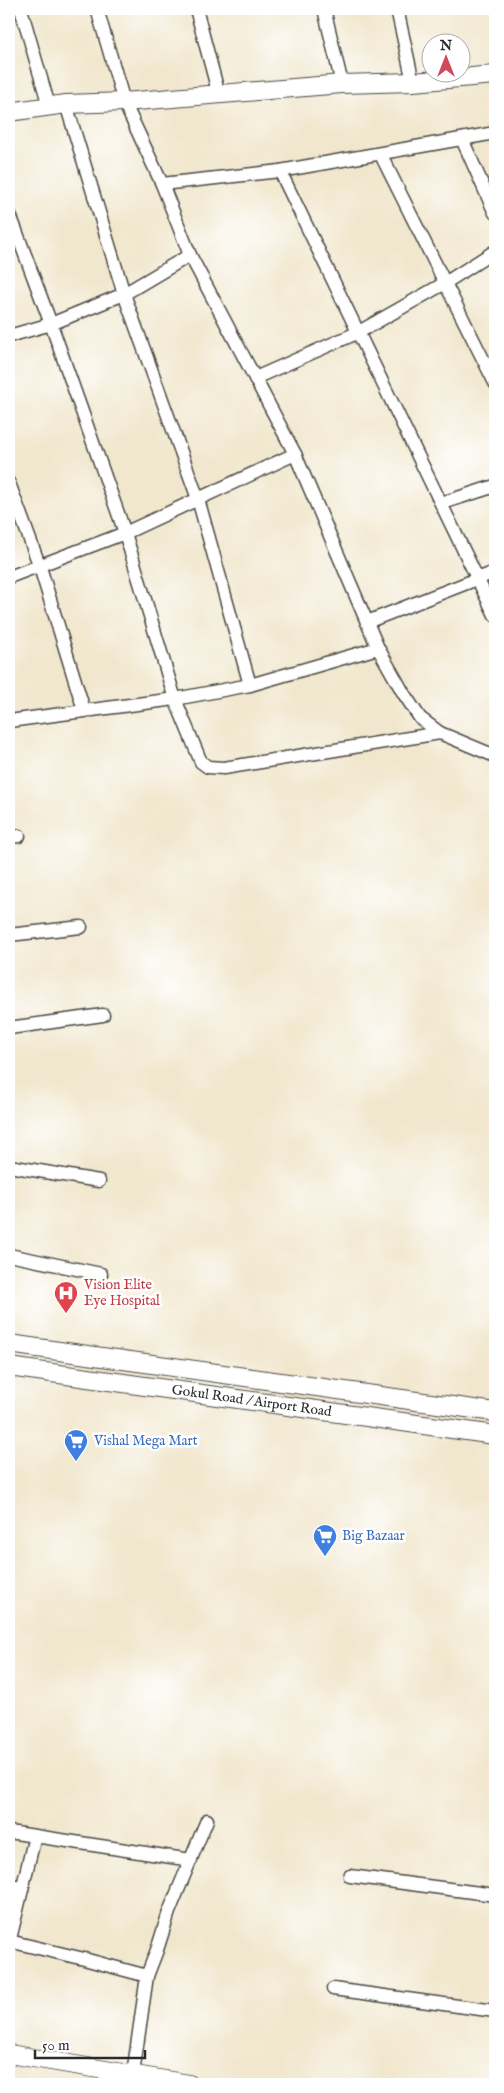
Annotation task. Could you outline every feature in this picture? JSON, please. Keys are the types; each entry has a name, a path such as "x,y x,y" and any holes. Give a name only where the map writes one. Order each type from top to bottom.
{"main road":[{"path":"9,112 58,105 124,102 342,84 413,82 495,75"},
{"name":"Gokul Road / Airport Road","path":"9,1344 495,1412"},
{"name":"Gokul Road / Airport Road","path":"9,1367 495,1435"},
{"path":"9,2054 143,2078 189,2084"}],"street":[{"path":"21,9 58,105 198,499 250,685"},
{"path":"98,9 124,102 162,184 190,255 295,454 378,648 420,718 440,733 495,756"},
{"path":"196,9 219,95"},
{"path":"324,9 342,84"},
{"path":"398,9 413,82"},
{"path":"162,184 280,171 381,155 495,133"},
{"path":"462,139 495,212"},
{"path":"381,155 495,383"},
{"path":"280,171 495,614"},
{"path":"9,212 125,533 175,699 201,762 208,767 224,768 440,733"},
{"path":"255,378 359,332 445,284 495,251"},
{"path":"9,336 51,324 124,294 190,255"},
{"path":"9,578 125,533 295,454"},
{"path":"9,483 40,566 84,710"},
{"path":"442,503 495,486"},
{"path":"367,622 495,572"},
{"path":"9,720 175,699 250,685 378,648"},
{"path":"9,935 81,927"},
{"path":"9,1028 103,1015"},
{"path":"9,1166 99,1181"},
{"path":"9,1255 101,1274"},
{"path":"143,2078 147,1976 158,1950 169,1912 207,1820"},
{"path":"9,1832 191,1860"},
{"path":"35,1836 15,1886 9,1942 84,1958 147,1976"},
{"path":"350,1876 495,1895"},
{"path":"333,1988 495,2011"}],"place":[{"name":"Vision Elite Eye Hospital","path":"66,1314"},
{"name":"Vishal Mega Mart","path":"76,1462"},
{"name":"Big Bazaar","path":"325,1557"}]}
